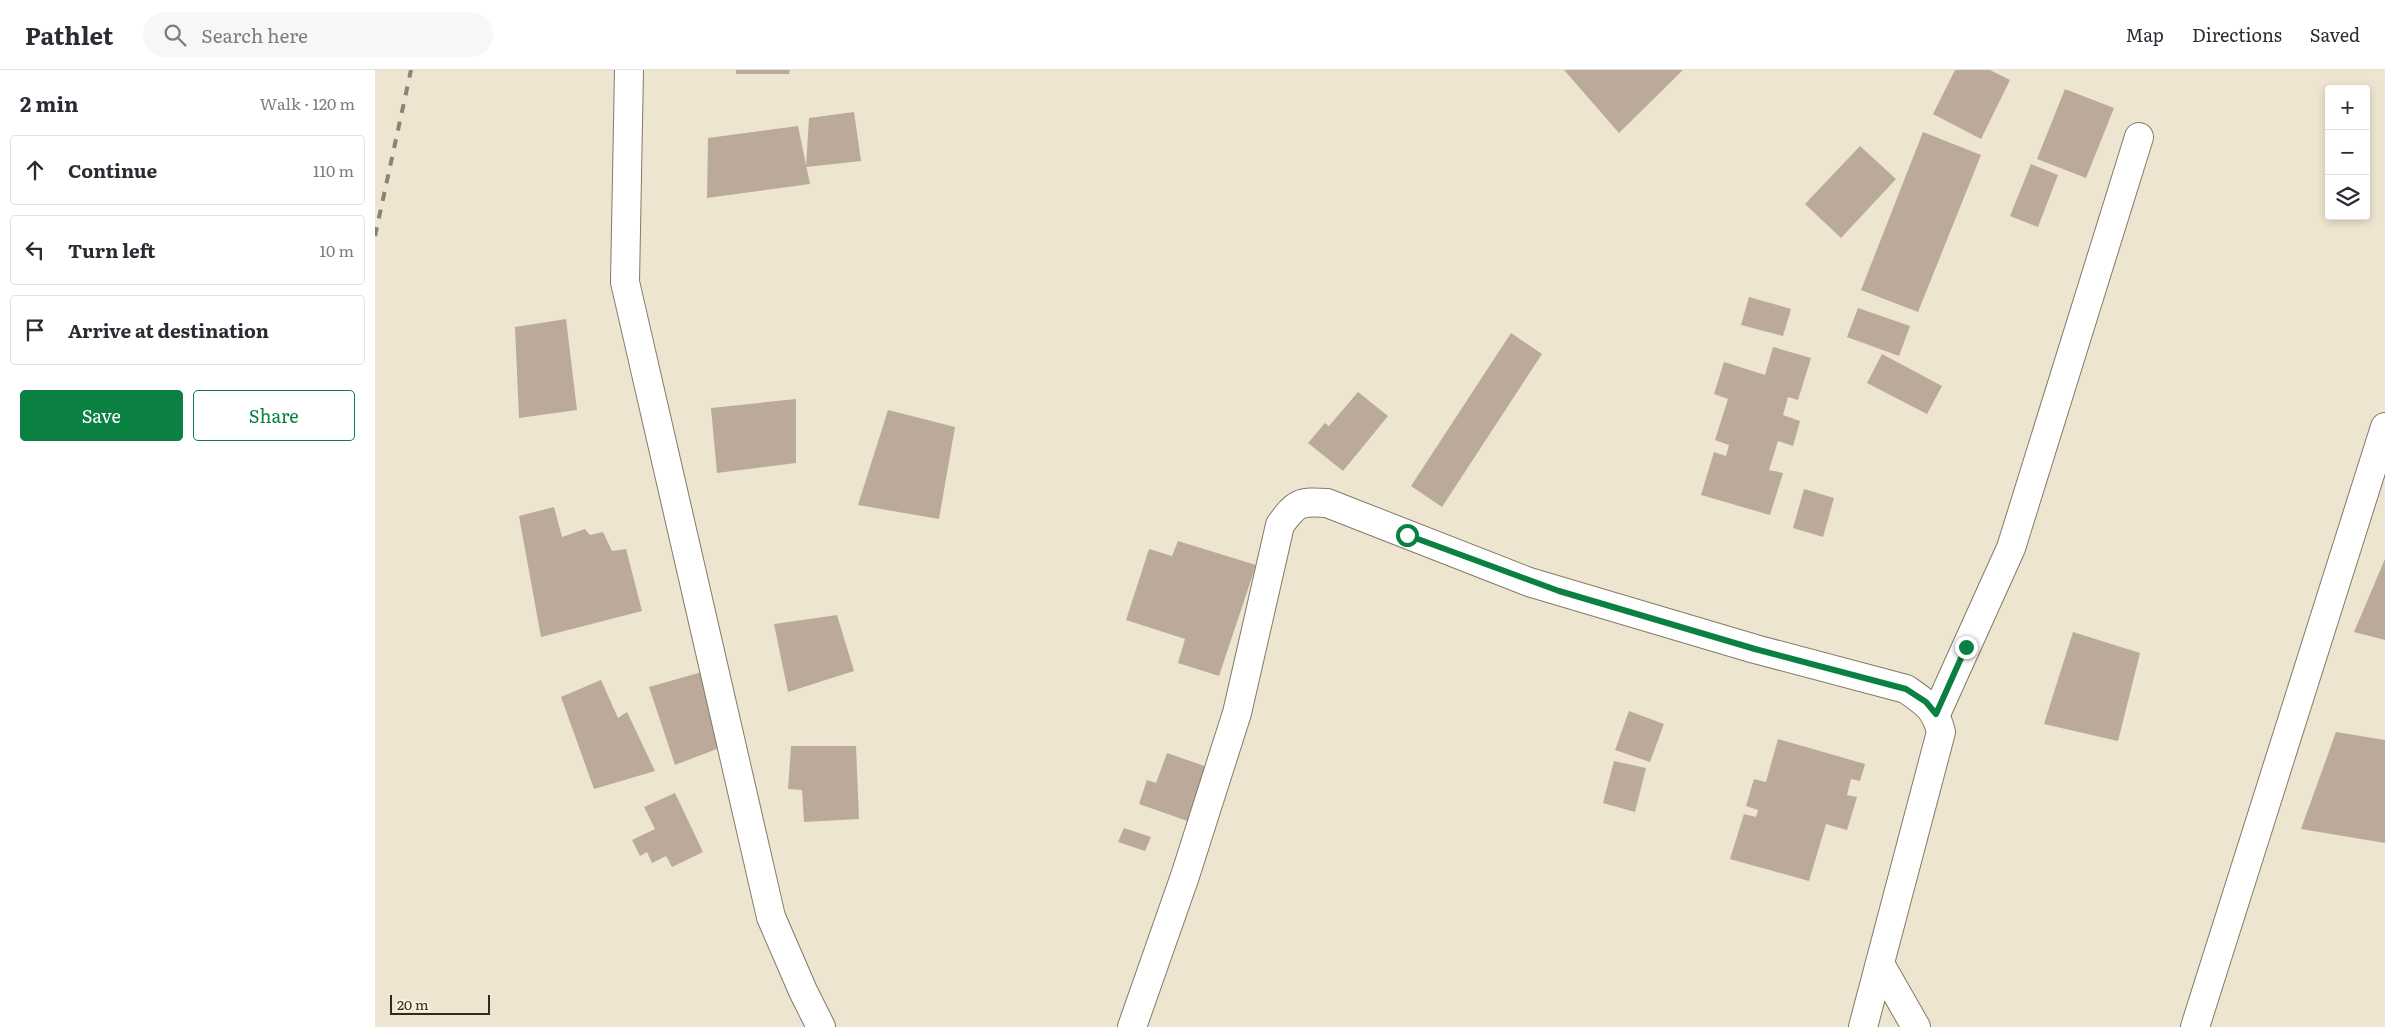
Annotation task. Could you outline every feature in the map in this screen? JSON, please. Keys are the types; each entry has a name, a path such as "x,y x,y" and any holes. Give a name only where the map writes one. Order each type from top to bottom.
{"street":[{"path":"629,70 625,282 771,916 803,992 821,1027"},
{"path":"1936,714 2011,548 2139,137"},
{"path":"2195,1027 2385,427"},
{"path":"1132,1027 1185,876 1237,713 1280,525 1293,506 1306,501 1327,503 1529,582 1755,649 1906,689 1926,702 1936,714 1941,732 1863,1027"},
{"path":"1880,964 1916,1027"}],"building":[{"path":"736,70 790,70 789,74 736,74"},
{"path":"1564,70 1683,70 1619,133"},
{"path":"1955,70 1990,70 2010,80 1981,139 1933,114"},
{"path":"2065,89 2114,108 2086,178 2037,159"},
{"path":"854,112 861,161 806,167 809,118"},
{"path":"798,126 810,184 707,198 708,138"},
{"path":"1923,132 1981,155 1918,312 1861,290"},
{"path":"1860,146 1896,179 1841,238 1805,204"},
{"path":"2031,164 2058,175 2038,227 2010,216"},
{"path":"1749,297 1791,309 1783,336 1741,325"},
{"path":"1858,308 1910,326 1899,356 1847,337"},
{"path":"566,319 577,410 519,418 515,327"},
{"path":"1511,333 1542,354 1442,507 1411,486"},
{"path":"1773,347 1811,358 1798,400 1788,397 1783,415 1800,421 1793,446 1778,441 1769,470 1783,473 1770,515 1701,495 1714,452 1726,456 1729,445 1715,440 1728,399 1714,394 1724,362 1765,375"},
{"path":"1882,354 1942,386 1927,414 1867,383"},
{"path":"1358,392 1388,416 1343,471 1308,443 1325,423 1329,426"},
{"path":"796,399 796,463 717,473 711,408"},
{"path":"888,410 955,427 939,519 858,505"},
{"path":"1804,489 1834,498 1823,537 1793,528"},
{"path":"554,507 562,537 585,529 590,535 603,532 612,551 626,549 642,611 541,637 519,516"},
{"path":"1178,541 1256,565 1219,676 1178,663 1185,639 1126,620 1149,549 1172,556"},
{"path":"2385,559 2385,640 2354,632"},
{"path":"837,615 854,671 788,692 774,624"},
{"path":"2073,632 2140,653 2118,741 2044,724"},
{"path":"702,672 722,747 675,765 649,687"},
{"path":"601,680 618,718 627,712 655,771 594,789 561,697"},
{"path":"1629,711 1664,724 1650,762 1615,750"},
{"path":"2336,732 2385,740 2385,843 2301,829"},
{"path":"1778,739 1865,764 1860,781 1851,779 1847,795 1857,797 1847,830 1826,824 1809,881 1730,859 1744,814 1756,817 1758,810 1746,806 1754,779 1766,782"},
{"path":"791,746 856,746 859,819 804,822 802,790 788,789"},
{"path":"1167,753 1213,769 1193,823 1139,804 1147,780 1156,783"},
{"path":"1614,761 1646,768 1635,812 1603,803"},
{"path":"675,793 703,852 672,867 666,856 652,863 647,852 640,856 632,840 655,829 644,807"},
{"path":"1124,828 1151,837 1145,851 1118,842"}],"railway":[{"path":"375,236 411,70"}],"route":[{"path":"1407,535 1529,582 1755,649 1906,689 1926,702 1936,714 1966,647"}]}
